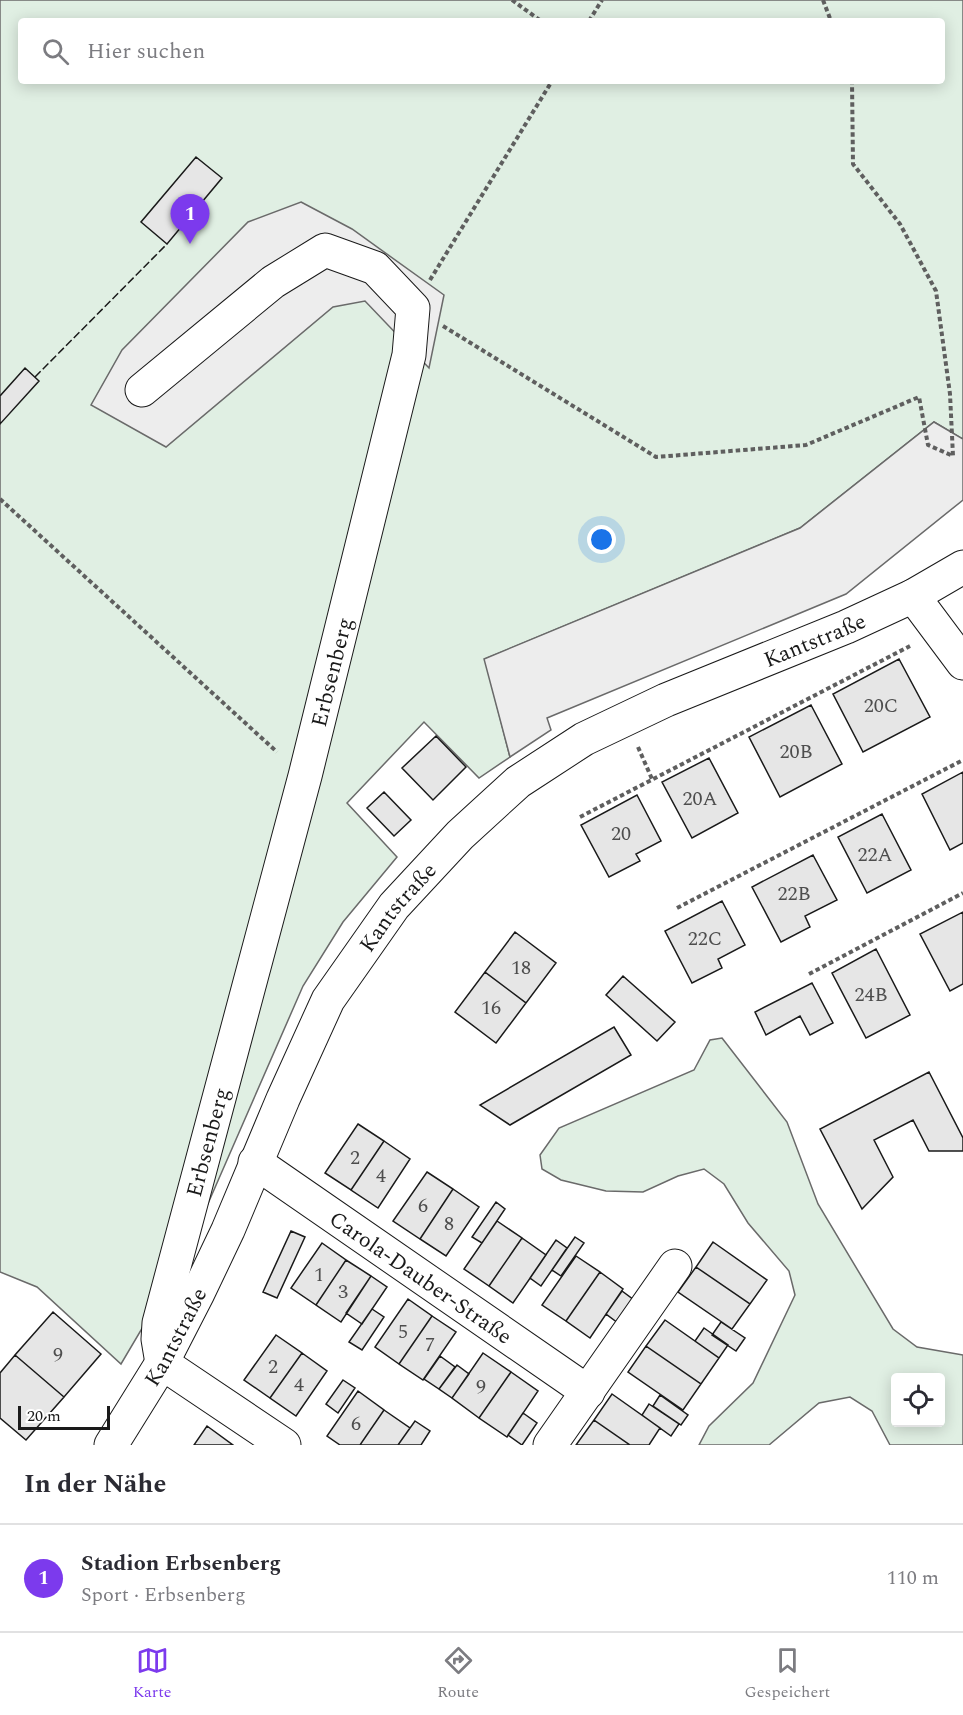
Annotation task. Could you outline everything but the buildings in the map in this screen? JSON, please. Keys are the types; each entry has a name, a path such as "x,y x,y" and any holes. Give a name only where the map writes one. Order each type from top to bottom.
{"street":[{"path":"142,390 273,282 325,250 375,268 413,308"},
{"name":"Erbsenberg","path":"162,1363 158,1339 159,1323 305,776 409,355 413,308"},
{"name":"Kantstraße","path":"111,1445 162,1363 228,1230 255,1162 328,1000 394,906 460,835 518,782 584,739 666,700 846,627 913,596 963,567"},
{"path":"913,596 963,663"},
{"name":"Carola-Dauber-Straße","path":"255,1162 588,1392"},
{"path":"550,1445 675,1266"},
{"path":"162,1363 284,1445"}],"path":[{"path":"512,0 537,18"},
{"path":"591,18 602,0"},
{"path":"823,0 830,18"},
{"path":"550,84 413,308 656,457 806,445 919,397 928,445 952,456 950,394 936,291 900,224 853,164 852,84"},
{"path":"0,499 245,724 305,776"},
{"name":"Kantstraße","path":"579,817 905,648"},
{"path":"636,741 652,779"},
{"path":"677,908 963,760"},
{"path":"809,974 963,893"}],"green space":[{"path":"0,0 963,0 963,439 934,422 800,528 485,659 510,757 479,778 424,722 347,803 397,857 343,922 303,986 186,1254 121,1364 37,1287 0,1272"},
{"path":"722,1038 787,1122 818,1204 893,1329 917,1347 963,1355 963,1445 890,1445 872,1411 850,1397 819,1403 769,1445 699,1445 709,1426 753,1383 795,1295 789,1271 748,1223 724,1184 704,1169 678,1176 643,1192 606,1191 561,1180 542,1169 540,1155 559,1128 694,1070 710,1040"}],"shaded area":[{"path":"301,202 352,229 444,295 429,368 365,301 333,307 166,447 91,405 122,350 248,222"},
{"path":"934,422 963,439 963,500 846,594 547,718 551,730 510,757 484,659 800,528"}],"fence":[{"path":"35,377 167,244"}],"place":[{"name":"Stadion Erbsenberg","path":"190,244"}]}
